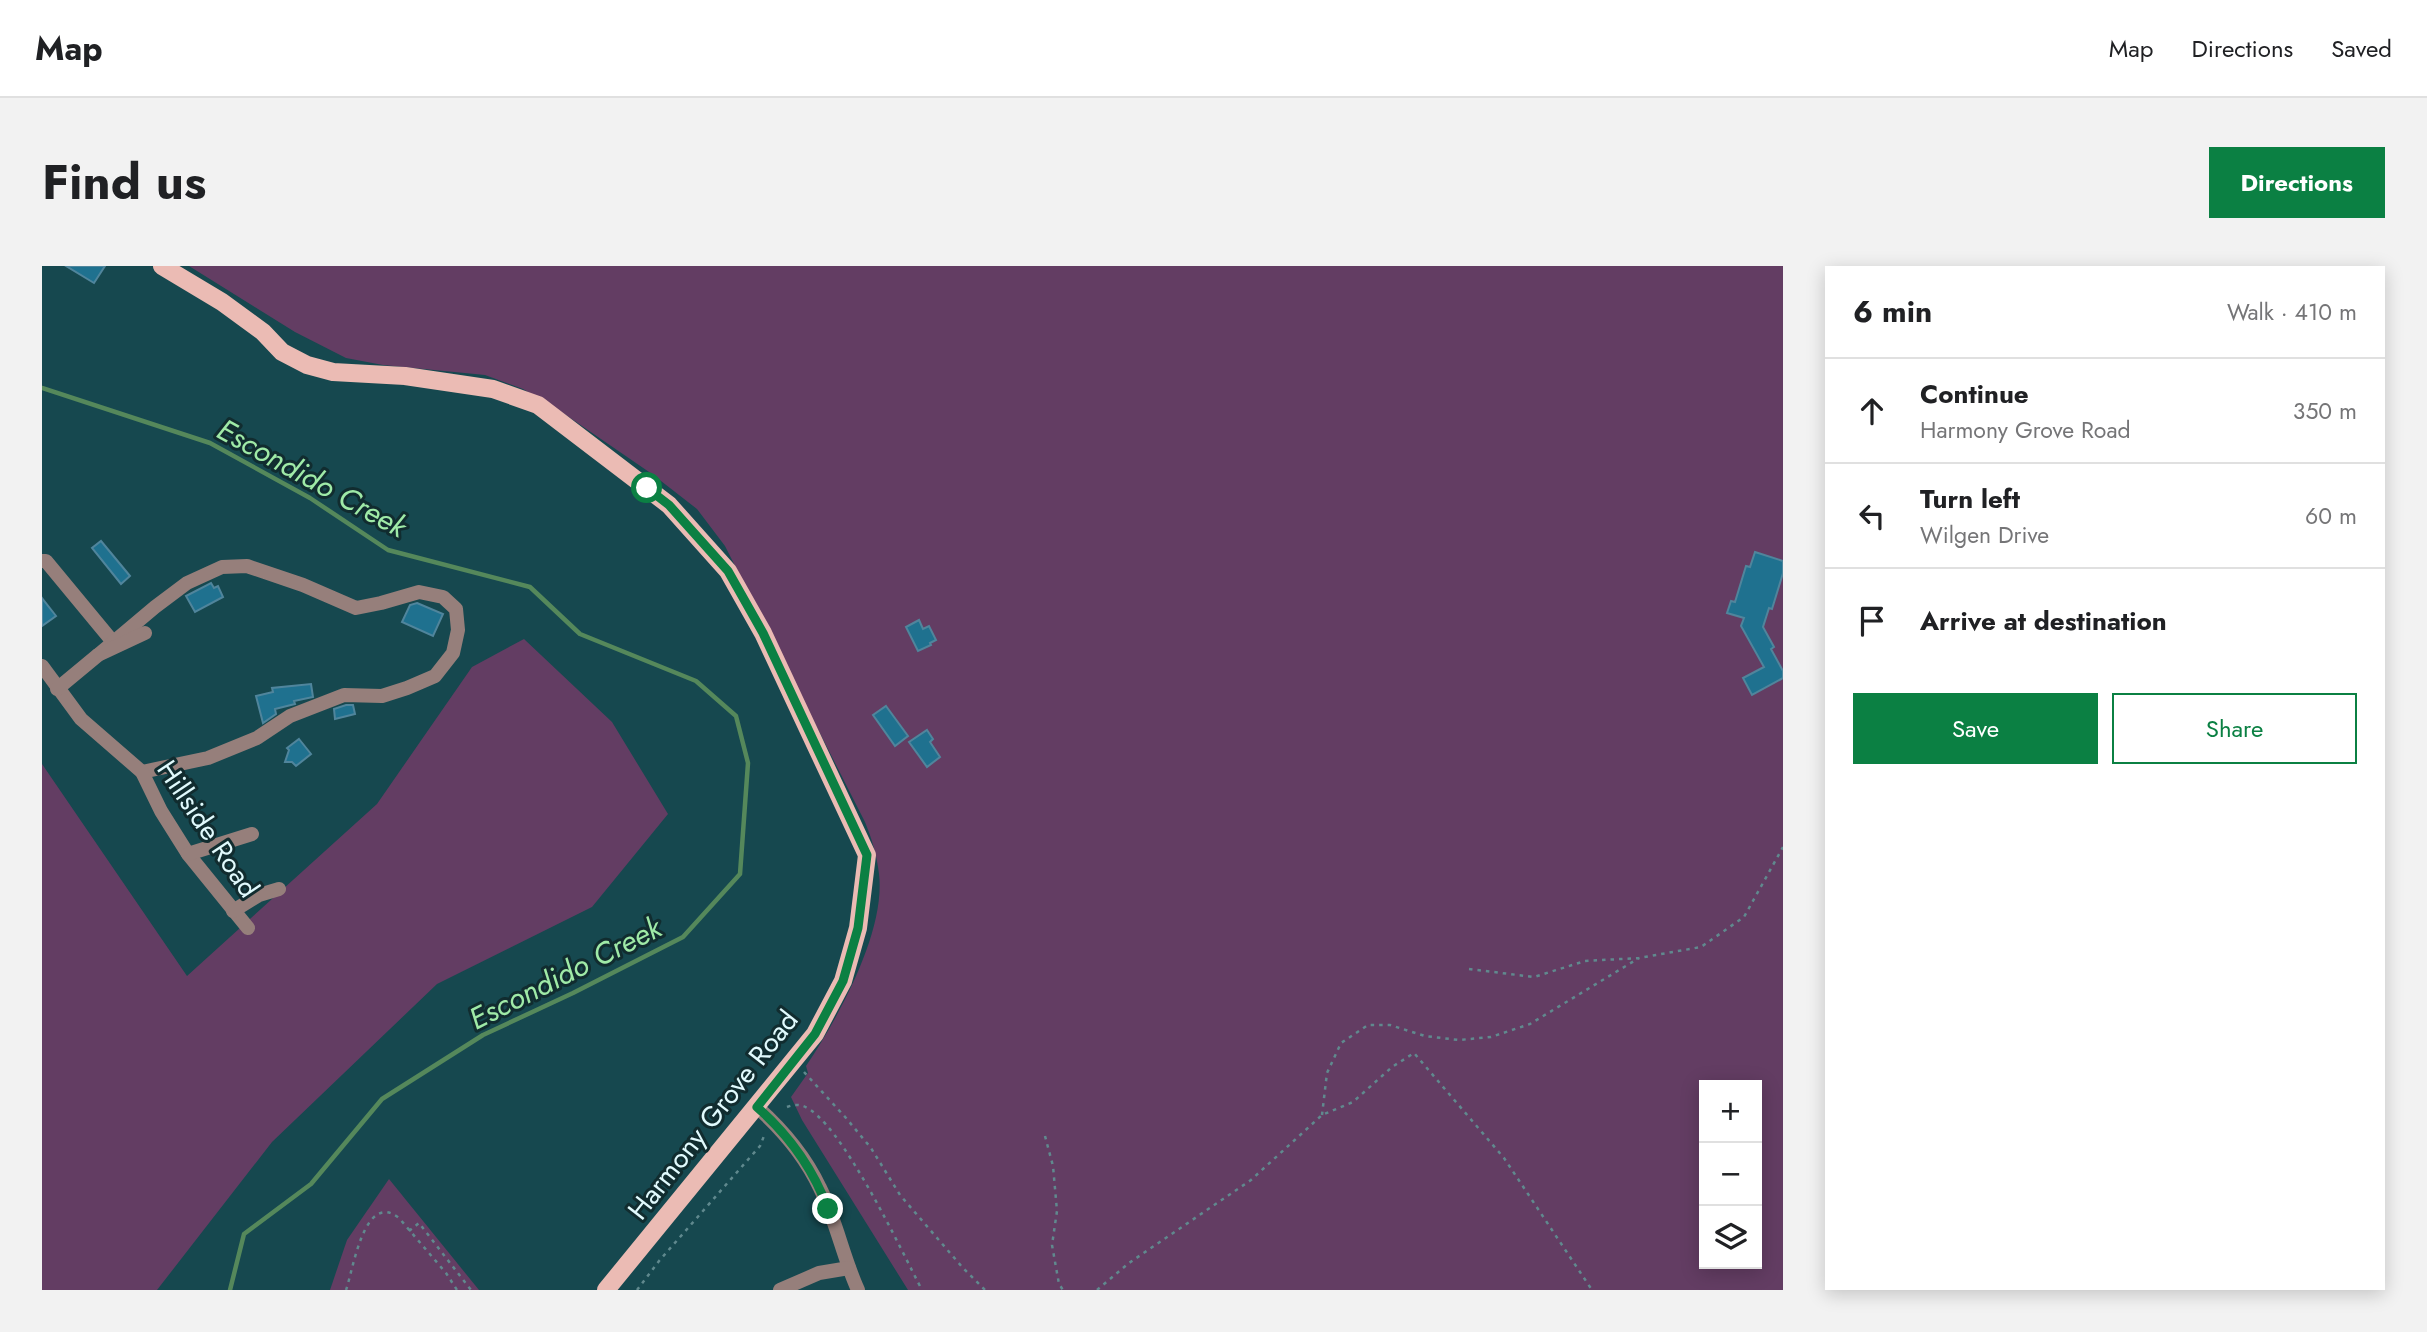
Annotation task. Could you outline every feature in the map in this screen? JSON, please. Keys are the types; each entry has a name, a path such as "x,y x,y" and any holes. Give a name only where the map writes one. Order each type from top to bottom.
{"main road":[{"name":"Harmony Grove Road","path":"162,266 222,302 262,332 282,352 307,365 333,372 405,376 493,389 538,405 669,505 728,571 763,633 867,855 858,928 843,981 815,1034 606,1290"}],"street":[{"path":"42,561 46,561 113,642"},
{"path":"57,689 187,583 222,567 247,566 356,608 419,592 443,597 456,609 458,630 453,653 435,676 382,695 344,695 290,716 257,738 208,758 142,772"},
{"path":"98,655 145,633"},
{"name":"Hillside Road","path":"42,666 81,719 142,772 161,811 188,854 248,928"},
{"path":"188,854 253,834"},
{"path":"233,911 259,895 279,889"},
{"path":"757,1107 779,1126 799,1151 821,1189 858,1290"},
{"path":"780,1290 820,1273 849,1268"}],"path":[{"path":"1469,970 1534,977 1585,961 1639,958 1701,947 1744,917 1783,847"},
{"path":"1322,1115 1327,1073 1340,1043 1368,1025 1390,1026 1425,1036 1459,1040 1491,1037 1530,1024 1639,958"},
{"path":"1097,1290 1129,1263 1251,1180 1322,1115 1353,1102 1392,1068 1415,1053 1504,1158 1592,1290"},
{"path":"794,1061 870,1148 900,1195 985,1290"},
{"path":"787,1107 796,1105 807,1108 842,1145 922,1290"},
{"path":"637,1290 659,1261 760,1146 764,1136"},
{"path":"1045,1136 1053,1167 1057,1211 1052,1245 1059,1284 1063,1290"},
{"path":"346,1290 362,1235 370,1220 385,1213 393,1214 409,1231 446,1273 457,1290"},
{"path":"409,1231 419,1223 471,1290"}],"shaded area":[{"path":"189,266 1783,266 1783,1290 908,1290 802,1120 791,1097 808,1073 806,1066 845,1000 867,948 879,897 876,854 865,822 725,546 697,509 652,474 523,389 485,375 383,365 346,358 295,332"},
{"path":"524,639 612,722 668,814 592,907 437,984 272,1142 157,1290 42,1290 42,764 187,976 377,804 472,667"},
{"path":"389,1179 479,1290 330,1290 347,1240"}],"building":[{"path":"66,266 105,266 94,283"},
{"path":"101,541 130,576 121,584 92,548"},
{"path":"1755,552 1783,561 1783,573 1772,609 1769,608 1763,627 1774,647 1771,649 1783,671 1783,678 1752,695 1743,678 1764,667 1741,626 1744,618 1727,613 1731,601 1735,602 1746,566 1750,567"},
{"path":"211,583 214,588 218,586 223,597 195,612 186,596"},
{"path":"42,598 56,616 42,626"},
{"path":"417,603 443,614 433,636 402,622 410,605"},
{"path":"919,620 923,629 929,626 936,640 918,651 906,627"},
{"path":"311,684 313,697 275,709 276,714 263,723 256,696 273,692 272,688"},
{"path":"353,705 355,714 335,719 334,709"},
{"path":"886,706 908,736 895,746 873,715"},
{"path":"927,730 933,739 930,742 940,757 927,767 909,742"},
{"path":"299,739 311,754 296,766 292,762 285,762 289,750 287,748"}],"waterway":[{"name":"Escondido Creek","path":"42,388 210,443 310,498 388,550 530,587 580,634 696,681 736,716 748,763 740,874 683,937 483,1035 382,1099 311,1184 244,1234 230,1290"}],"route":[{"path":"647,488 669,505 728,571 763,633 867,855 858,928 843,981 815,1034 757,1107 779,1126 799,1151 821,1189 828,1209"}]}
